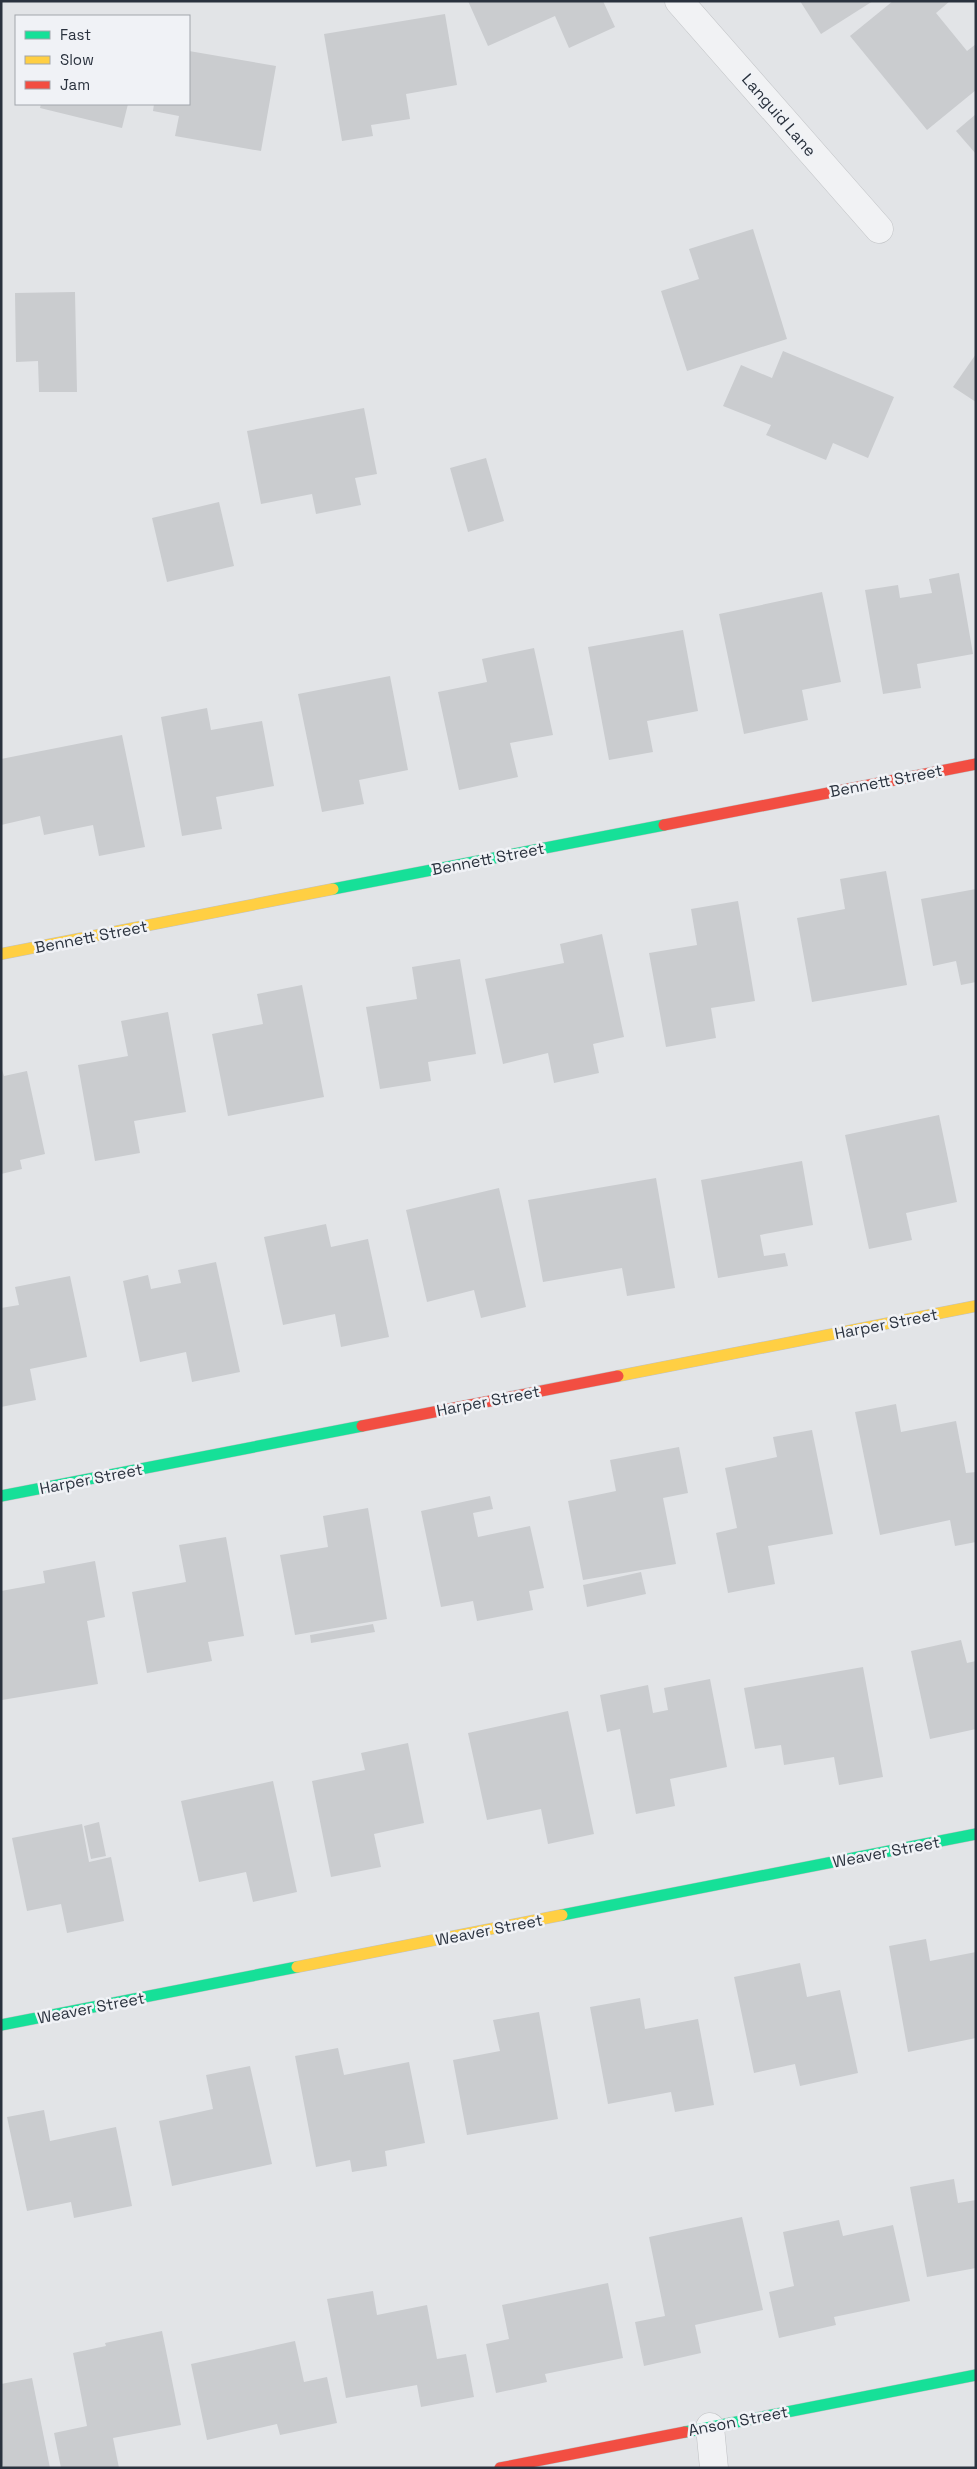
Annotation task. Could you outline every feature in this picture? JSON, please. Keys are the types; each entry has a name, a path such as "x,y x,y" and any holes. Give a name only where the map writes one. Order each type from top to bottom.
{"street":[{"name":"Languid Lane","path":"679,1 880,229"},
{"name":"Bennett Street","path":"1,954 976,764"},
{"name":"Harper Street","path":"1,1496 976,1306"},
{"name":"Weaver Street","path":"1,2025 976,1834"},
{"name":"Anson Street","path":"500,2468 976,2375"},
{"path":"710,2427 714,2468"}],"building":[{"path":"468,1 603,1 615,27 569,48 555,16 488,46"},
{"path":"800,1 873,1 821,34"},
{"path":"893,1 950,1 936,13 967,51 976,44 976,90 927,130 850,36"},
{"path":"445,14 457,85 406,94 410,119 371,125 373,136 342,141 324,34"},
{"path":"190,51 276,66 261,151 175,136 179,116 153,111 154,105 190,105"},
{"path":"41,105 128,105 122,128 40,108"},
{"path":"976,114 976,154 956,131"},
{"path":"753,229 787,339 687,371 661,291 699,279 689,249"},
{"path":"75,292 77,392 39,392 38,361 16,362 15,293"},
{"path":"783,351 894,397 868,458 833,443 826,460 766,435 771,425 723,406 741,365 772,378"},
{"path":"976,354 976,402 953,387"},
{"path":"364,408 377,474 355,478 361,505 316,514 312,494 261,504 247,431"},
{"path":"486,458 504,521 468,532 450,468"},
{"path":"219,502 234,566 167,582 152,518"},
{"path":"959,573 973,654 917,664 921,688 883,694 865,590 898,585 900,598 932,593 929,579"},
{"path":"822,592 841,682 802,690 808,720 744,734 719,614"},
{"path":"683,630 698,711 647,721 653,752 609,760 588,647"},
{"path":"534,648 553,735 510,743 518,777 459,790 438,692 487,682 482,659"},
{"path":"390,676 408,770 359,780 364,804 322,812 298,694"},
{"path":"207,708 211,730 262,721 274,786 216,797 222,829 182,836 161,717"},
{"path":"122,735 145,847 99,856 93,825 44,835 40,816 1,825 1,759"},
{"path":"886,871 907,985 812,1002 797,918 845,909 840,879"},
{"path":"976,889 976,982 961,985 956,961 933,966 921,899"},
{"path":"738,901 755,1001 711,1008 716,1038 666,1047 649,953 697,945 691,909"},
{"path":"602,934 624,1037 593,1044 599,1073 554,1083 548,1053 503,1064 485,979 564,963 560,944"},
{"path":"460,959 476,1054 428,1062 431,1081 380,1089 366,1007 417,999 412,967"},
{"path":"302,985 324,1097 228,1116 212,1034 263,1024 257,994"},
{"path":"168,1012 186,1112 134,1121 140,1153 95,1161 78,1065 128,1056 121,1021"},
{"path":"1,1067 4,1076 27,1071 45,1154 20,1160 22,1169 1,1174"},
{"path":"939,1115 957,1202 906,1213 912,1240 869,1249 845,1135"},
{"path":"802,1161 813,1225 760,1235 764,1256 785,1253 788,1266 718,1278 701,1180"},
{"path":"656,1178 675,1288 627,1296 622,1268 543,1282 528,1200"},
{"path":"499,1188 526,1307 481,1318 474,1290 427,1302 406,1210"},
{"path":"326,1224 331,1247 368,1239 389,1337 341,1347 335,1314 283,1325 264,1237"},
{"path":"216,1262 240,1372 192,1382 186,1352 140,1362 123,1281 148,1275 151,1289 181,1283 178,1270"},
{"path":"70,1276 87,1357 30,1369 36,1400 1,1407 1,1308 19,1305 15,1287"},
{"path":"896,1404 901,1432 956,1421 966,1473 976,1472 976,1542 955,1546 950,1520 880,1535 855,1412"},
{"path":"812,1430 833,1534 768,1546 775,1584 728,1593 716,1533 737,1528 725,1468 777,1457 773,1437"},
{"path":"679,1447 688,1493 663,1498 676,1564 583,1580 568,1501 616,1491 610,1460"},
{"path":"490,1496 493,1509 473,1513 478,1537 530,1526 544,1588 529,1591 533,1610 477,1621 473,1601 441,1607 421,1511"},
{"path":"368,1508 387,1619 295,1635 280,1555 328,1547 323,1516"},
{"path":"226,1537 244,1636 208,1642 212,1661 147,1673 132,1592 186,1582 179,1545"},
{"path":"95,1561 105,1617 87,1621 98,1684 2,1700 1,1591 45,1583 43,1571"},
{"path":"641,1572 646,1594 587,1607 583,1585"},
{"path":"373,1624 375,1632 311,1643 310,1635"},
{"path":"961,1640 967,1663 976,1661 976,1729 930,1739 911,1651"},
{"path":"863,1667 883,1777 839,1785 834,1757 784,1765 781,1745 755,1749 744,1688"},
{"path":"710,1679 727,1767 670,1779 675,1806 636,1814 620,1729 607,1732 600,1695 648,1685 653,1713 668,1710 664,1688"},
{"path":"568,1711 594,1834 548,1844 541,1809 487,1820 468,1733"},
{"path":"408,1743 424,1823 374,1834 381,1867 331,1877 312,1781 365,1770 361,1753"},
{"path":"273,1781 297,1892 253,1902 246,1872 199,1882 181,1801"},
{"path":"99,1822 106,1856 91,1859 84,1826"},
{"path":"82,1824 89,1862 111,1857 124,1921 67,1933 61,1904 27,1911 12,1838"},
{"path":"926,1939 930,1961 976,1952 976,2038 908,2052 889,1946"},
{"path":"800,1963 807,1997 840,1990 858,2073 800,2086 795,2064 754,2073 734,1977"},
{"path":"640,1998 645,2029 698,2019 714,2105 675,2112 671,2092 608,2104 590,2007"},
{"path":"539,2012 558,2119 467,2135 453,2060 500,2051 493,2020"},
{"path":"338,2048 344,2075 409,2062 425,2143 385,2151 387,2166 352,2172 350,2160 316,2167 295,2056"},
{"path":"250,2066 272,2164 172,2186 159,2121 213,2109 206,2075"},
{"path":"44,2110 50,2141 116,2127 132,2206 74,2218 71,2202 27,2211 7,2117"},
{"path":"954,2179 958,2203 976,2200 976,2268 927,2277 910,2187"},
{"path":"742,2217 763,2310 695,2325 701,2353 644,2366 635,2322 665,2316 649,2237"},
{"path":"839,2220 843,2236 893,2225 910,2301 834,2317 836,2325 779,2338 769,2292 794,2286 783,2232"},
{"path":"608,2283 623,2358 545,2374 547,2382 496,2393 486,2344 509,2339 502,2305"},
{"path":"373,2291 377,2315 427,2305 437,2359 466,2354 474,2397 421,2407 417,2385 346,2398 327,2299"},
{"path":"162,2331 181,2425 113,2438 119,2468 61,2468 54,2433 87,2426 73,2353 106,2346 105,2343"},
{"path":"295,2341 304,2382 327,2377 337,2423 280,2435 277,2424 207,2440 191,2364"},
{"path":"32,2378 50,2468 3,2468 1,2458 1,2384"}],"traffic: fast":[{"path":"333,889 664,825"},
{"path":"1,1496 362,1426"},
{"path":"562,1915 976,1834"},
{"path":"1,2025 297,1967"},
{"path":"685,2432 976,2375"}],"traffic: slow":[{"path":"1,954 333,889"},
{"path":"618,1376 976,1306"},
{"path":"297,1967 562,1915"}],"traffic: jam":[{"path":"664,825 976,764"},
{"path":"362,1426 618,1376"},
{"path":"500,2468 685,2432"}]}
